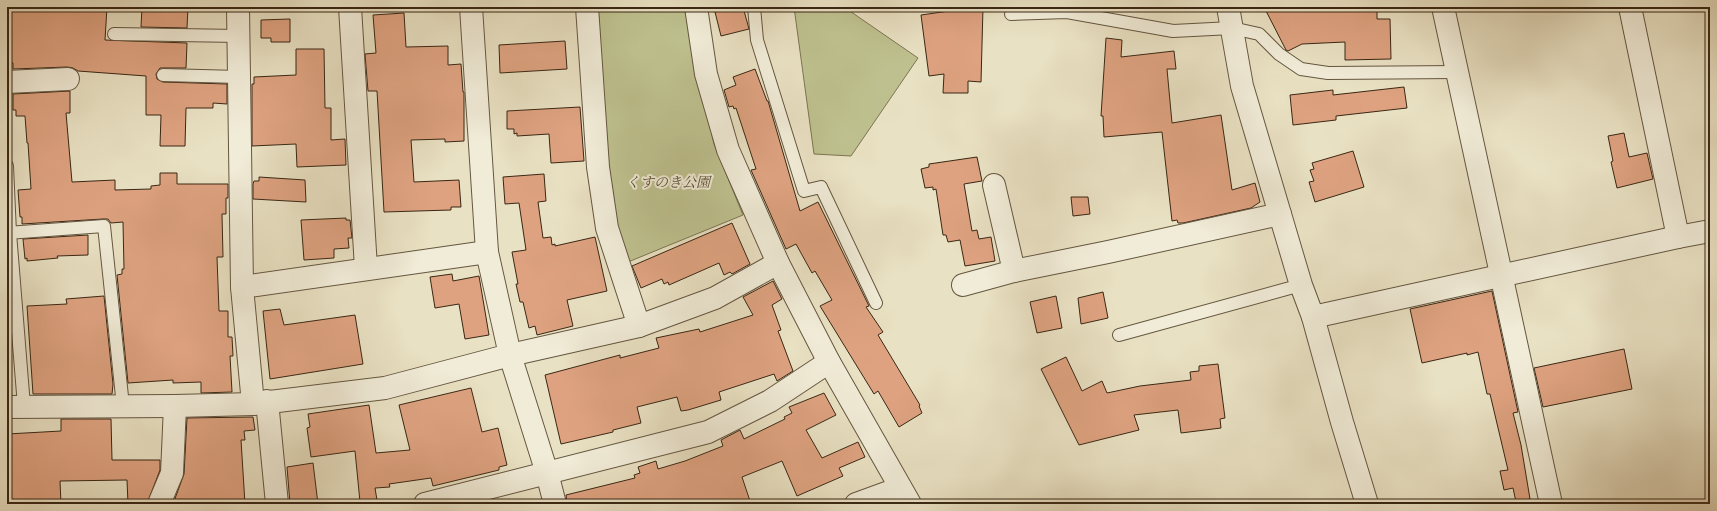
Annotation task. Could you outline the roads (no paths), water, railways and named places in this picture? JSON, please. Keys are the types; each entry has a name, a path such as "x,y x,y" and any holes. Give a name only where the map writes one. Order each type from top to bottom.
{"street":[{"path":"238,7 242,287 277,504"},
{"path":"350,7 366,268"},
{"path":"471,7 487,252 510,355 547,473 555,504"},
{"path":"587,7 598,167 607,228 638,326"},
{"path":"696,7 706,74 728,150 778,263 829,362 905,496 856,504"},
{"path":"1443,7 1551,504"},
{"path":"1630,7 1678,237"},
{"path":"1230,17 1242,86 1280,214 1313,317 1342,422 1367,504"},
{"path":"7,82 68,79"},
{"path":"990,197 1014,271"},
{"path":"963,285 1014,271 1280,214"},
{"path":"1313,317 1710,231"},
{"path":"242,287 366,268 487,252"},
{"path":"15,406 175,406 260,402 385,388 510,355 638,326 715,298 778,263"},
{"path":"425,504 708,432 770,401 829,362"},
{"path":"159,504 172,473 175,406"}],"lane":[{"path":"754,7 757,40 804,192 821,187 876,303"},
{"path":"1011,14 1066,12 1173,31 1230,17 1259,34 1279,54 1301,70 1328,74 1457,72"},
{"path":"114,34 239,36"},
{"path":"163,74 239,77"},
{"path":"7,166 15,406"},
{"path":"9,233 104,226 123,406"},
{"path":"1119,335 1302,285"}],"park label":[{"name":"くすのき公園","path":"668,183"}]}
